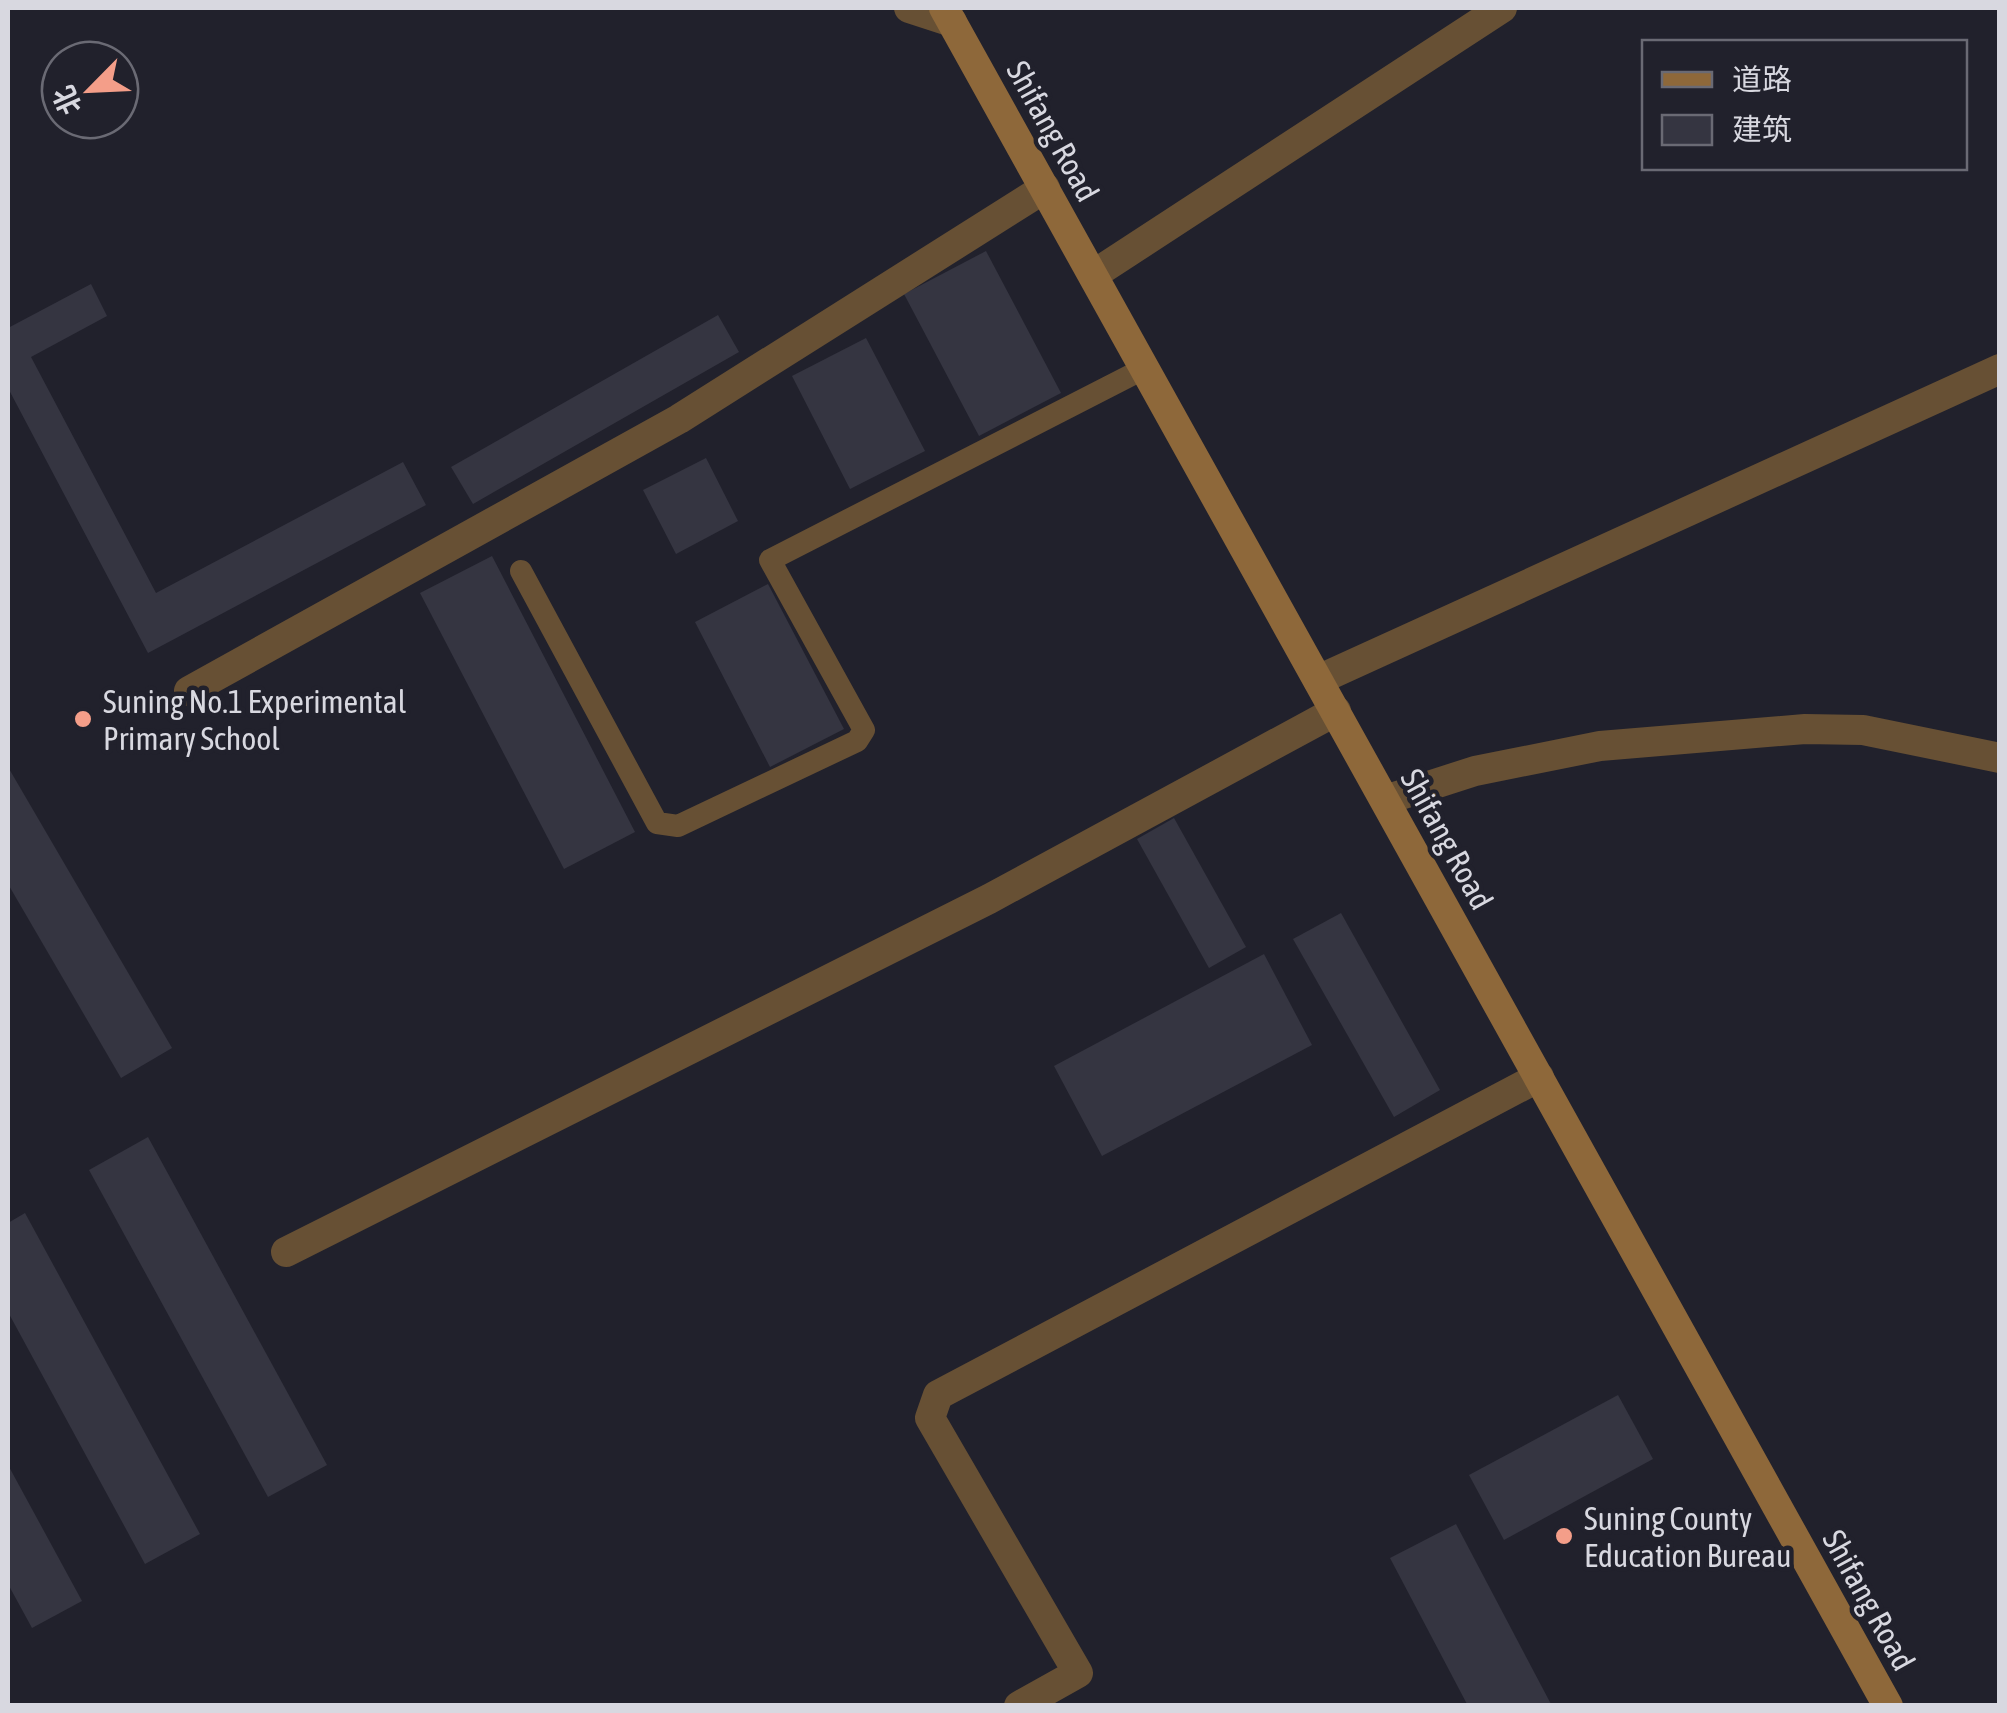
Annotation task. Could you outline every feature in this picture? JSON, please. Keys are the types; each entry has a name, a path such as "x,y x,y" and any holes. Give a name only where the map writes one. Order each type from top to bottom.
{"street":[{"path":"909,8 948,15"},
{"path":"1093,276 1502,8"},
{"name":"Shifang Road","path":"948,15 1888,1706"},
{"path":"189,691 679,418 1045,188"},
{"path":"1318,680 2000,369"},
{"path":"286,1252 988,899 1336,712"},
{"path":"1385,800 1475,771 1600,746 1805,729 1863,730 2000,758"},
{"path":"1018,1706 1078,1673 930,1418 938,1395 1539,1077"}],"lane":[{"path":"522,571 657,823 678,826 858,741 864,730 770,560 1145,368"}],"building":[{"path":"986,251 1061,393 979,436 904,294"},
{"path":"91,284 107,316 31,357 156,593 403,462 426,505 148,653 8,388 8,328"},
{"path":"718,315 739,352 473,504 451,467"},
{"path":"866,338 925,451 850,489 792,376"},
{"path":"706,458 738,521 676,554 643,490"},
{"path":"492,556 635,832 564,869 420,593"},
{"path":"768,584 844,729 770,767 695,622"},
{"path":"8,767 172,1048 121,1078 8,884"},
{"path":"1174,818 1246,947 1209,968 1137,839"},
{"path":"1341,913 1440,1090 1394,1117 1293,939"},
{"path":"1264,954 1312,1045 1102,1156 1054,1066"},
{"path":"148,1137 327,1465 268,1497 89,1170"},
{"path":"25,1213 200,1534 145,1564 8,1312 8,1223"},
{"path":"1618,1395 1653,1459 1504,1540 1469,1475"},
{"path":"8,1465 82,1601 32,1628 8,1584"},
{"path":"1456,1524 1552,1706 1468,1706 1390,1558"}],"place":[{"name":"Suning No.1 Experimental Primary School","path":"83,719"},
{"name":"Suning County Education Bureau","path":"1564,1536"}]}
